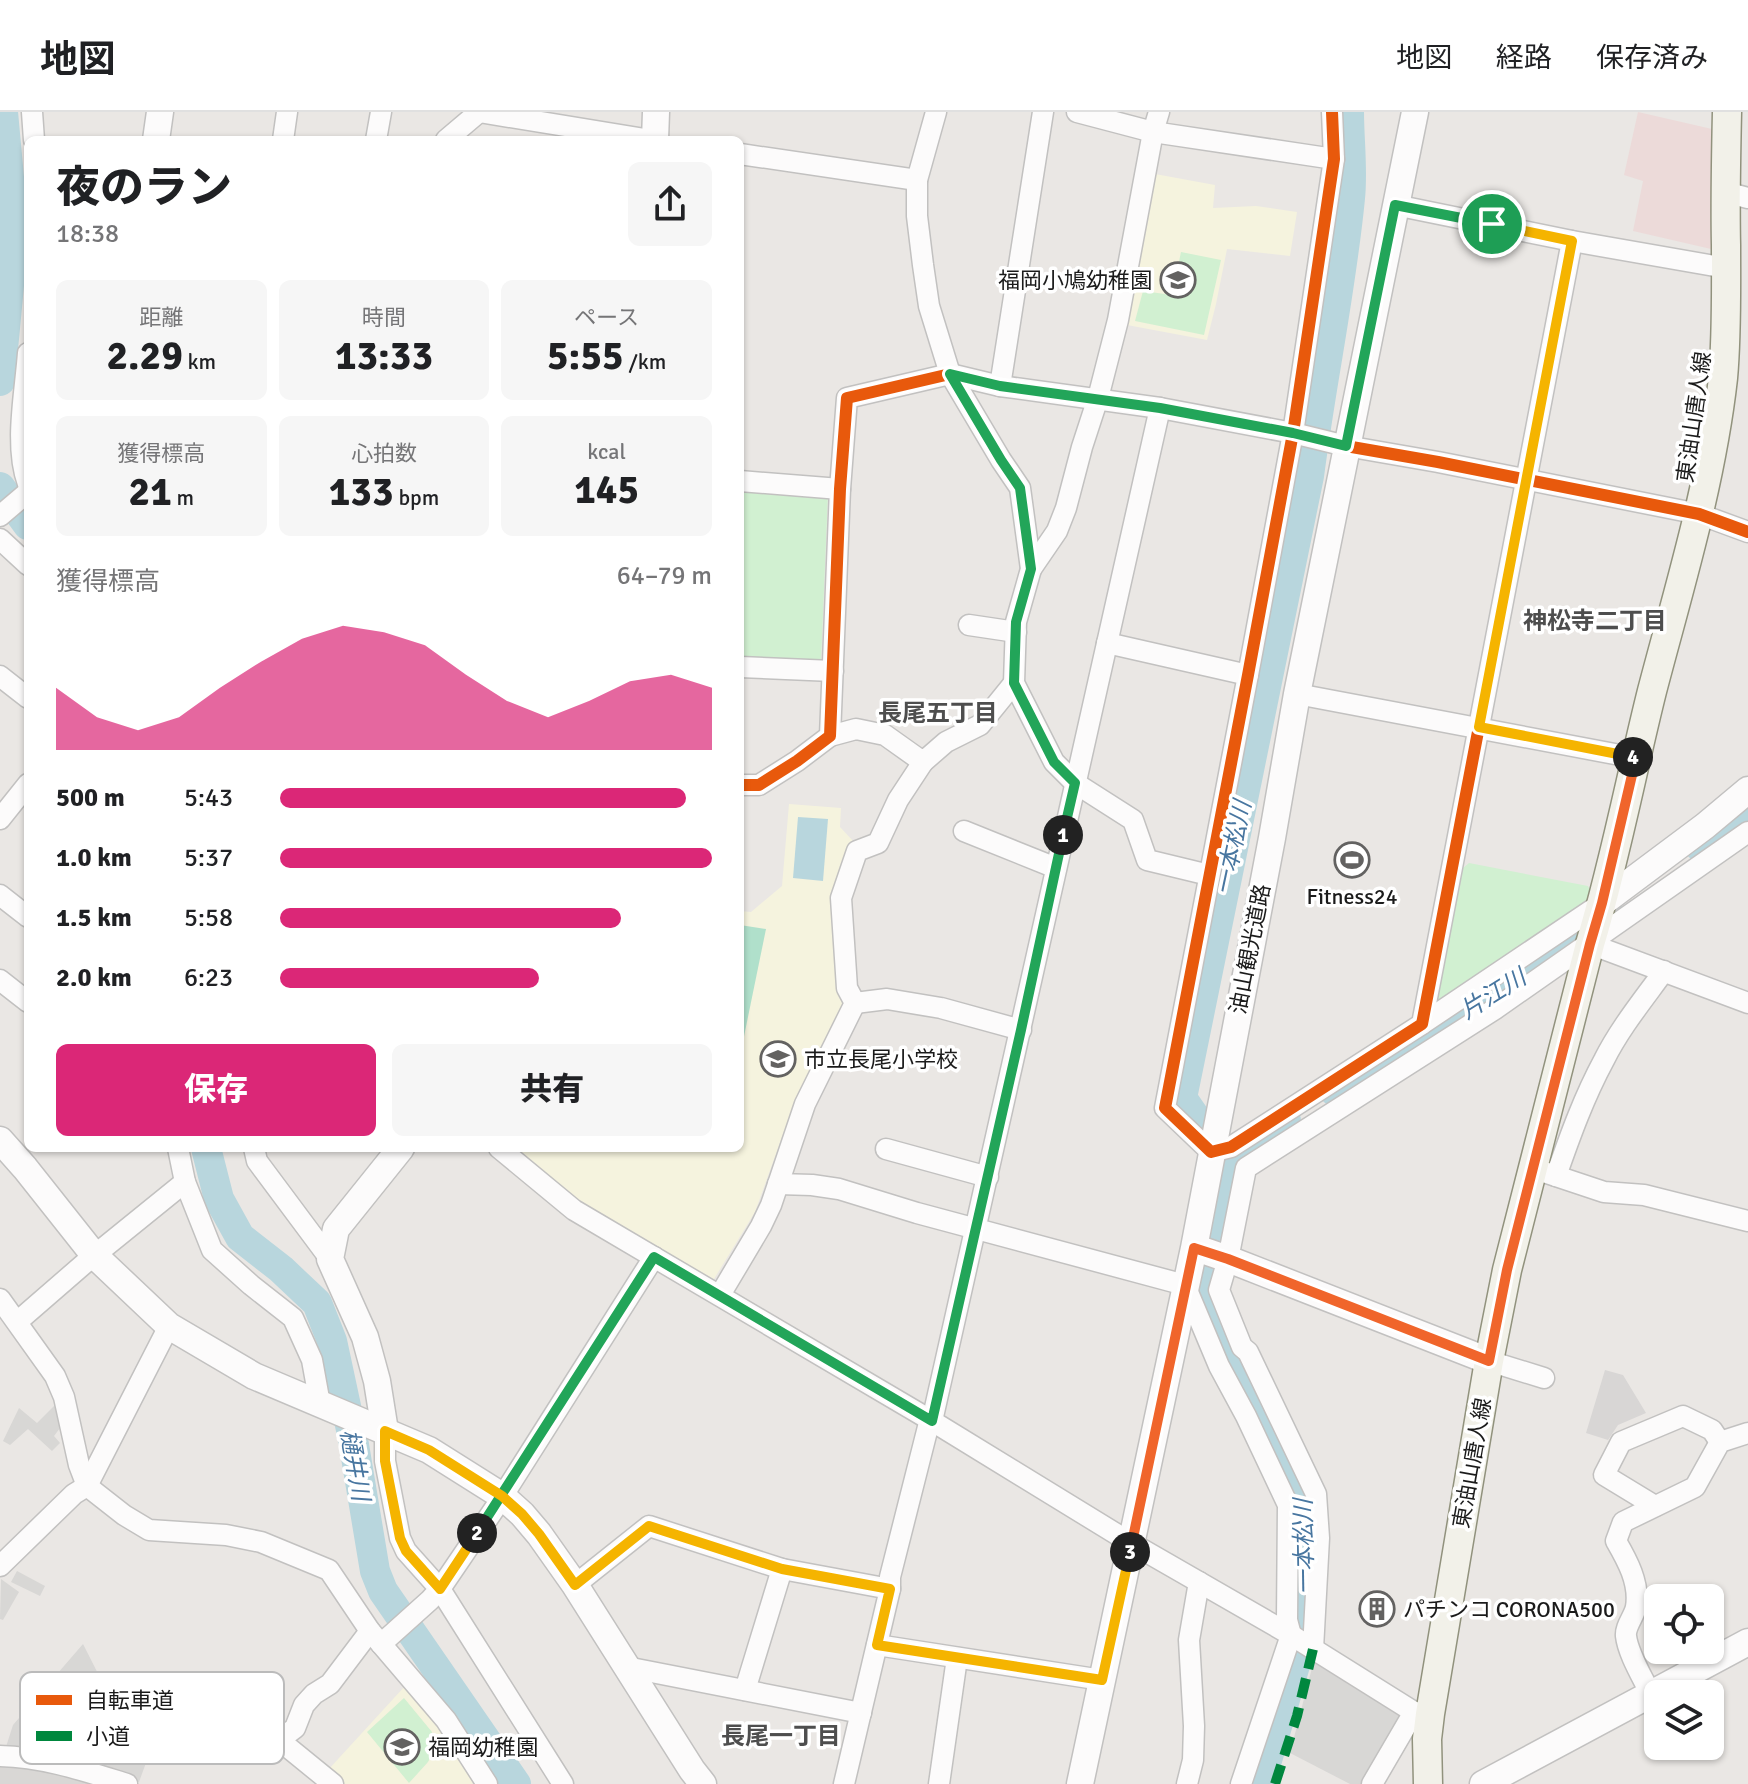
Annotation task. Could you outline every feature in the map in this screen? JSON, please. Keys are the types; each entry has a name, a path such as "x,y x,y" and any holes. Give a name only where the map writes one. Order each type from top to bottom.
{"main road":[{"name":"東油山唐人線","path":"1428,1784 1427,1739 1422,1713 1507,1270 1544,1172 1591,940 1699,514 1715,433 1723,377 1726,268 1737,195 1727,112"}],"street":[{"path":"32,112 34,136"},
{"path":"157,136 160,112"},
{"path":"284,136 287,112"},
{"path":"377,136 381,112"},
{"path":"451,136 479,112 628,136"},
{"path":"653,136 656,112"},
{"path":"936,112 917,180 917,216 929,306 950,374 1020,488 1031,569"},
{"path":"1000,386 1043,112"},
{"path":"1077,112 1156,122 1334,159"},
{"path":"1332,112 1334,159 1296,433 1165,1108 1217,1150 1422,1024 1602,905 1748,790"},
{"name":"油山観光道路","path":"1080,1784 1185,1285 1210,1253 1218,1116 1272,838 1336,444 1415,112"},
{"path":"1156,122 1118,320 1098,398 1066,508 1057,531 1031,569 1016,622 1014,683 1054,762 1075,783 1133,820 1147,860 1209,875"},
{"path":"744,155 917,180"},
{"path":"1395,205 1726,268"},
{"path":"1422,1024 1572,241"},
{"path":"830,736 840,489 847,398 950,374 1000,386 1098,398 1296,433 1336,444 1699,514 1748,532"},
{"path":"24,403 21,441 24,474"},
{"path":"844,1784 890,1589 890,1577 932,1421 1160,408"},
{"path":"744,481 840,489"},
{"path":"0,516 24,495"},
{"path":"0,539 24,561"},
{"path":"969,625 1016,632"},
{"path":"1107,643 1248,675"},
{"path":"744,667 833,671"},
{"path":"0,676 24,695"},
{"path":"855,1003 847,988 841,898 857,851 878,843 898,800 923,762 946,742 980,725 1014,683"},
{"path":"1297,694 1636,758"},
{"path":"744,785 759,785 830,736 856,729 885,735 923,762"},
{"path":"0,819 24,789"},
{"path":"964,831 1056,868"},
{"path":"1311,1648 1319,1538 1316,1494 1248,1352 1242,1347 1219,1290 1210,1253 1246,1168 1495,1009 1748,832"},
{"path":"0,895 24,914"},
{"path":"1591,940 1748,1003"},
{"path":"1664,971 1605,1058 1574,1124 1544,1172 1604,1192 1644,1195 1748,1221"},
{"path":"0,980 24,999"},
{"path":"855,1003 887,999 901,1001 941,1008 1021,1030"},
{"path":"720,1295 761,1226 805,1104 855,1003"},
{"path":"0,1140 94,1255 169,1326 254,1376 429,1450 502,1496 522,1514 575,1585 703,1784"},
{"path":"886,1149 988,1177"},
{"path":"179,1152 185,1182 212,1250 293,1318 312,1360 320,1404"},
{"path":"255,1152 257,1161 330,1259 365,1337 385,1421 385,1461 400,1538 406,1551 563,1784"},
{"path":"330,1259 336,1229 398,1152"},
{"path":"504,1152 574,1210 1422,1713 1372,1784"},
{"path":"17,1322 185,1182"},
{"path":"778,1184 839,1189 1185,1285 1219,1366 1288,1505 1287,1620 1291,1635 1241,1784"},
{"path":"1210,1253 1489,1361 1544,1378"},
{"path":"284,1736 295,1728 304,1705 314,1694 435,1595 654,1257"},
{"path":"0,1299 55,1376 64,1397 79,1465 87,1486 149,1530 226,1535 261,1542 329,1570 446,1720 487,1784"},
{"path":"0,1566 74,1494 87,1486 169,1326"},
{"path":"1655,1506 1604,1475 1621,1442 1683,1416 1712,1430 1720,1442"},
{"path":"1644,1680 1625,1632 1636,1608 1636,1595 1631,1566 1616,1541 1623,1522 1695,1487 1720,1442 1748,1433"},
{"path":"575,1585 649,1526 782,1569 890,1589"},
{"path":"745,1690 782,1569"},
{"path":"1187,1784 1193,1760 1194,1726 1189,1640 1199,1582"},
{"path":"1678,1680 1748,1642"},
{"path":"877,1645 1102,1680"},
{"path":"939,1784 957,1658"},
{"path":"626,1667 861,1713"},
{"path":"1491,1783 1644,1699"},
{"path":"284,1744 333,1784"},
{"path":"0,1756 20,1757"},
{"path":"55,1764 127,1784"}],"shaded area":[{"path":"1638,112 1712,129 1711,249 1633,231 1643,181 1624,175"},
{"name":"福岡小鳩幼稚園","path":"1155,174 1215,185 1213,208 1256,206 1297,212 1290,256 1227,249 1207,340 1127,325"},
{"name":"市立長尾小学校","path":"789,804 841,808 840,827 854,842 836,896 842,1005 791,1112 755,1212 714,1279 646,1245 583,1206 518,1152 744,1152 744,911 751,912 782,886"},
{"path":"1605,1370 1623,1375 1646,1413 1618,1425 1608,1440 1586,1433"},
{"path":"56,1404 60,1428 54,1436 60,1443 52,1451 28,1429 10,1445 3,1441 19,1408 37,1423"},
{"path":"17,1571 45,1586 40,1596 11,1582"},
{"path":"1,1579 19,1592 3,1620 0,1619"},
{"path":"83,1644 97,1672 59,1672"},
{"path":"1315,1656 1408,1714 1369,1784 1350,1784 1290,1753"},
{"name":"福岡幼稚園","path":"405,1686 441,1725 477,1781 472,1784 344,1784 328,1770"},
{"path":"20,1717 20,1752 5,1750 13,1725"},
{"path":"77,1764 146,1764 139,1782"},
{"path":"0,1765 50,1769 96,1784 0,1784"}],"green space":[{"path":"1181,252 1221,260 1204,335 1135,321 1143,291 1172,295"},
{"path":"744,487 828,495 821,662 744,659"},
{"path":"1469,863 1588,886 1592,894 1587,910 1443,1005 1437,1001 1463,868"},
{"path":"744,926 766,929 744,1036"},
{"path":"404,1698 432,1732 430,1744 433,1752 409,1783 367,1732"}],"water":[{"path":"798,817 828,819 823,881 793,878"}],"waterway":[{"name":"樋井川","path":"0,381 14,232 3,112"},
{"name":"一本松川","path":"1260,1784 1298,1655 1308,1584 1307,1497 1217,1327 1207,1295 1229,1166 1182,1098 1309,476 1350,198 1349,112"},
{"name":"樋井川","path":"0,487 24,520"},
{"name":"片江川","path":"1699,846 1748,808"},
{"name":"片江川","path":"1334,1091 1528,973 1609,913"},
{"name":"片江川","path":"1229,1166 1265,1134 1286,1121"},
{"name":"樋井川","path":"207,1152 219,1199 240,1237 317,1303 332,1341 353,1439 375,1571 383,1591 516,1784"}],"marked path":[{"path":"1275,1784 1297,1716 1313,1649"}],"cycle path":[{"path":"1332,112 1334,159 1293,433 1165,1108 1211,1152 1231,1147 1422,1024 1572,241"},
{"path":"744,785 759,785 830,736 840,489 847,398 950,374 1000,386 1160,408 1293,433 1699,514 1748,532"}],"place":[{"name":"福岡小鳩幼稚園","path":"1178,280"},
{"name":"Fitness24","path":"1352,860"},
{"name":"市立長尾小学校","path":"778,1059"},
{"name":"パチンコ CORONA500","path":"1377,1609"},
{"name":"福岡幼稚園","path":"402,1747"}],"district":[{"name":"神松寺二丁目","path":"1595,621"},
{"name":"長尾五丁目","path":"938,713"},
{"name":"長尾一丁目","path":"781,1736"}],"route":[{"path":"1492,224 1395,205 1346,446 1160,408 1000,386 950,374 1020,488 1031,569 1016,622 1014,683 1054,762 1075,783 932,1421 654,1257 502,1496 497,1505 440,1589 406,1551 400,1538 385,1461 385,1431 429,1450 502,1496 539,1534 575,1585 649,1526 782,1569 890,1589 877,1645 1102,1680 1194,1248 1489,1361 1507,1270 1602,903 1636,758 1479,727 1572,241 1492,224"}]}
